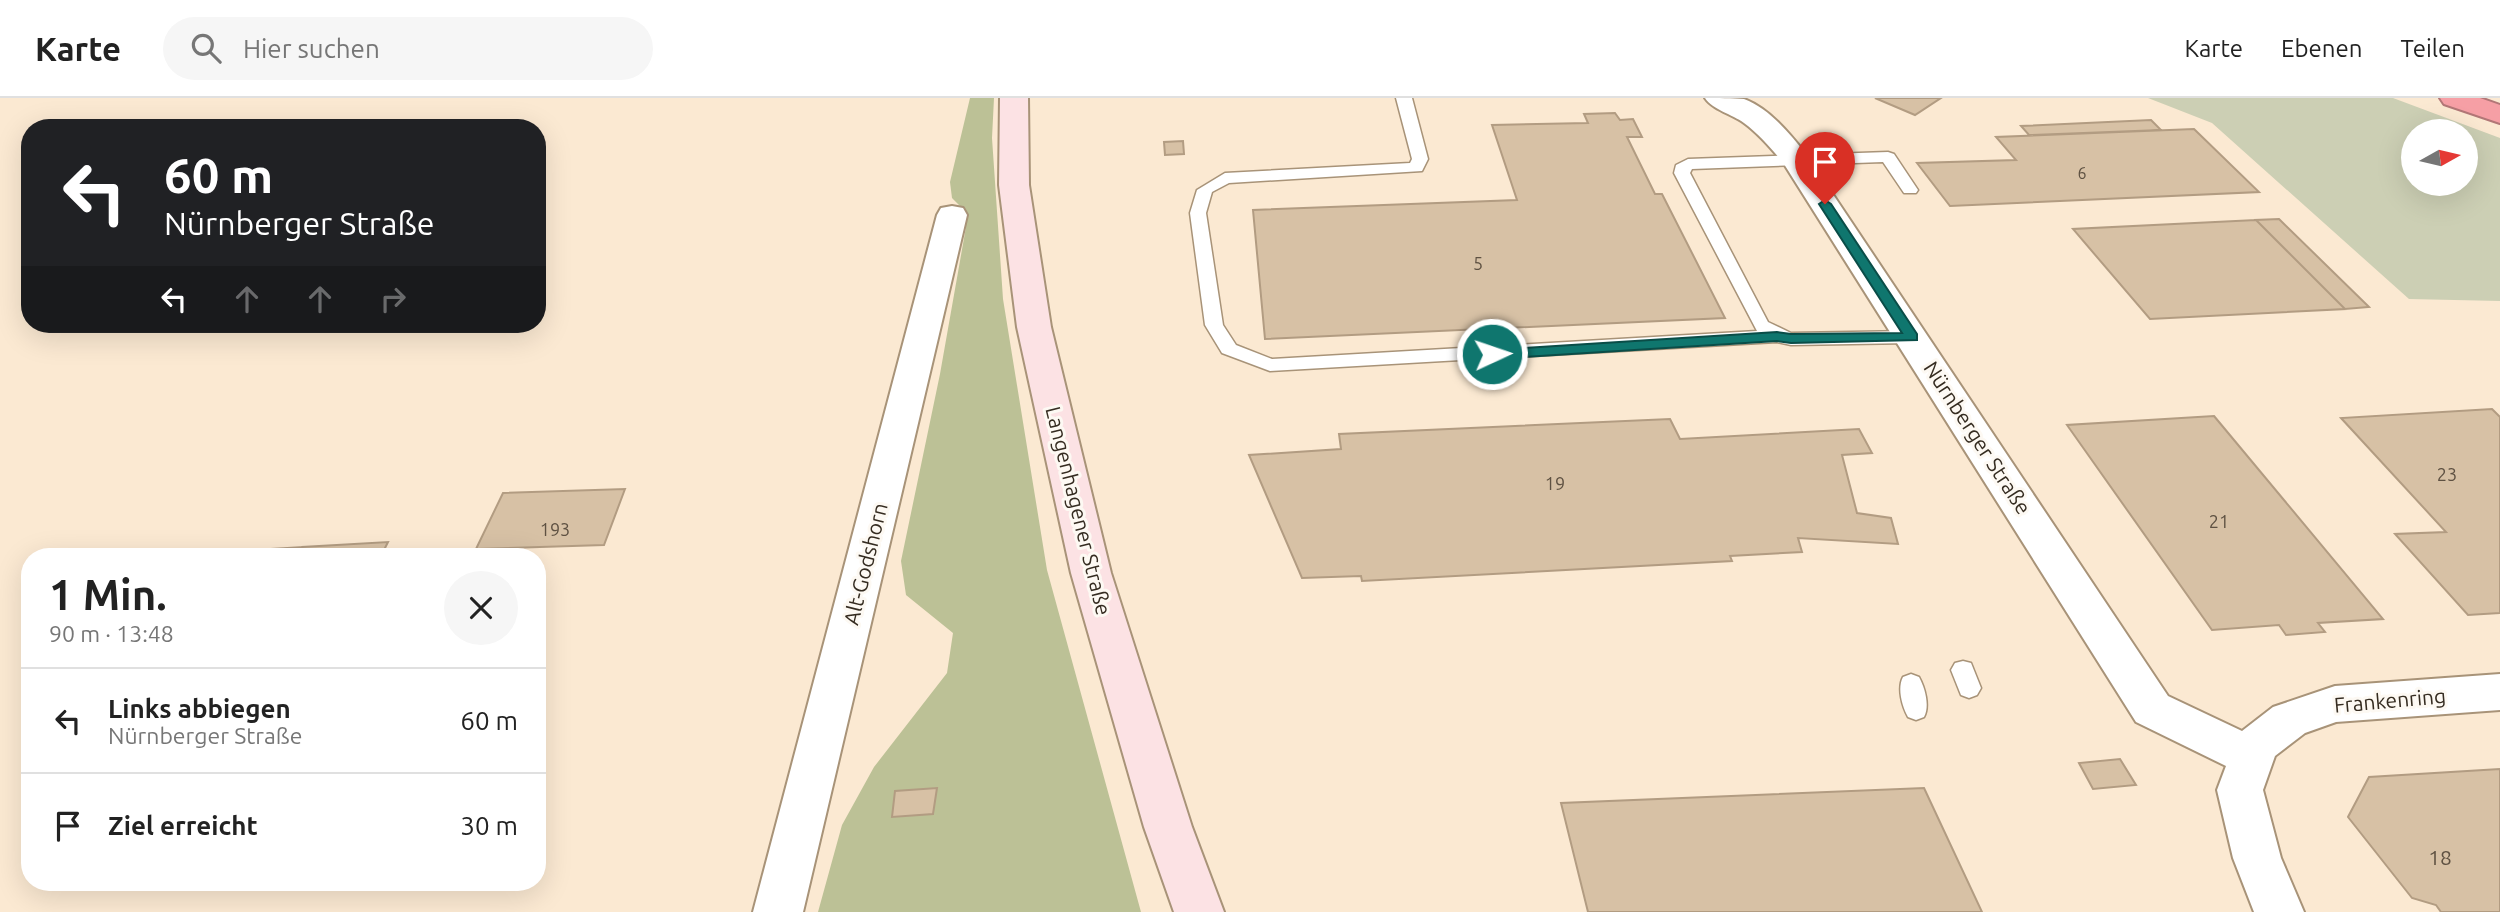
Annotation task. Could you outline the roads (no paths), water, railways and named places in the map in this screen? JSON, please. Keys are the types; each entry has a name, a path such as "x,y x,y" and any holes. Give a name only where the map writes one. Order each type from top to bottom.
{"highway":[{"path":"2454,98 2500,115"}],"main road":[{"name":"Langenhagener Straße","path":"1014,98 1014,185 1034,327 1091,573 1168,827 1199,912"}],"street":[{"name":"Nürnberger Straße","path":"1719,98 1750,113 1773,132 1796,160 2152,709 2252,757"},
{"name":"Alt-Godshorn","path":"778,912 952,215"},
{"name":"Frankenring","path":"2279,912 2257,858 2240,790 2257,745 2289,720 2334,704 2500,692"}],"lane":[{"path":"1404,98 1420,159 1416,168 1225,178 1205,190 1198,214 1203,261 1214,325 1229,349 1270,365 1777,336 1791,339 1912,337"},
{"path":"1777,336 1761,326 1722,236 1682,173 1682,168 1688,164 1888,157 1910,190"},
{"path":"1911,684 1916,710"}]}
